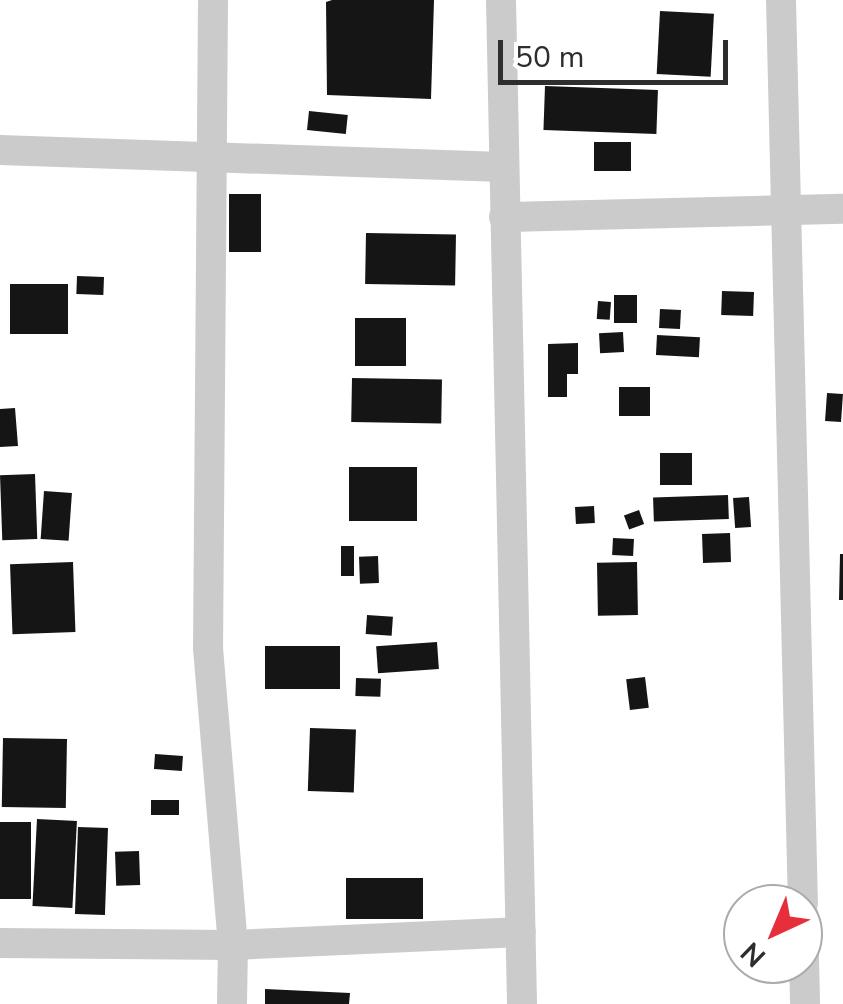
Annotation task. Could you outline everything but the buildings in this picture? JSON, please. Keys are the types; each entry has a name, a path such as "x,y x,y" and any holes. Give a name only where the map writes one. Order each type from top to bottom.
{"street":[{"path":"213,0 208,648 234,945 232,1004"},
{"path":"501,0 522,1004"},
{"path":"781,0 803,884"},
{"path":"0,150 503,167"},
{"path":"504,217 843,210"},
{"path":"0,943 234,945 521,932"}]}
